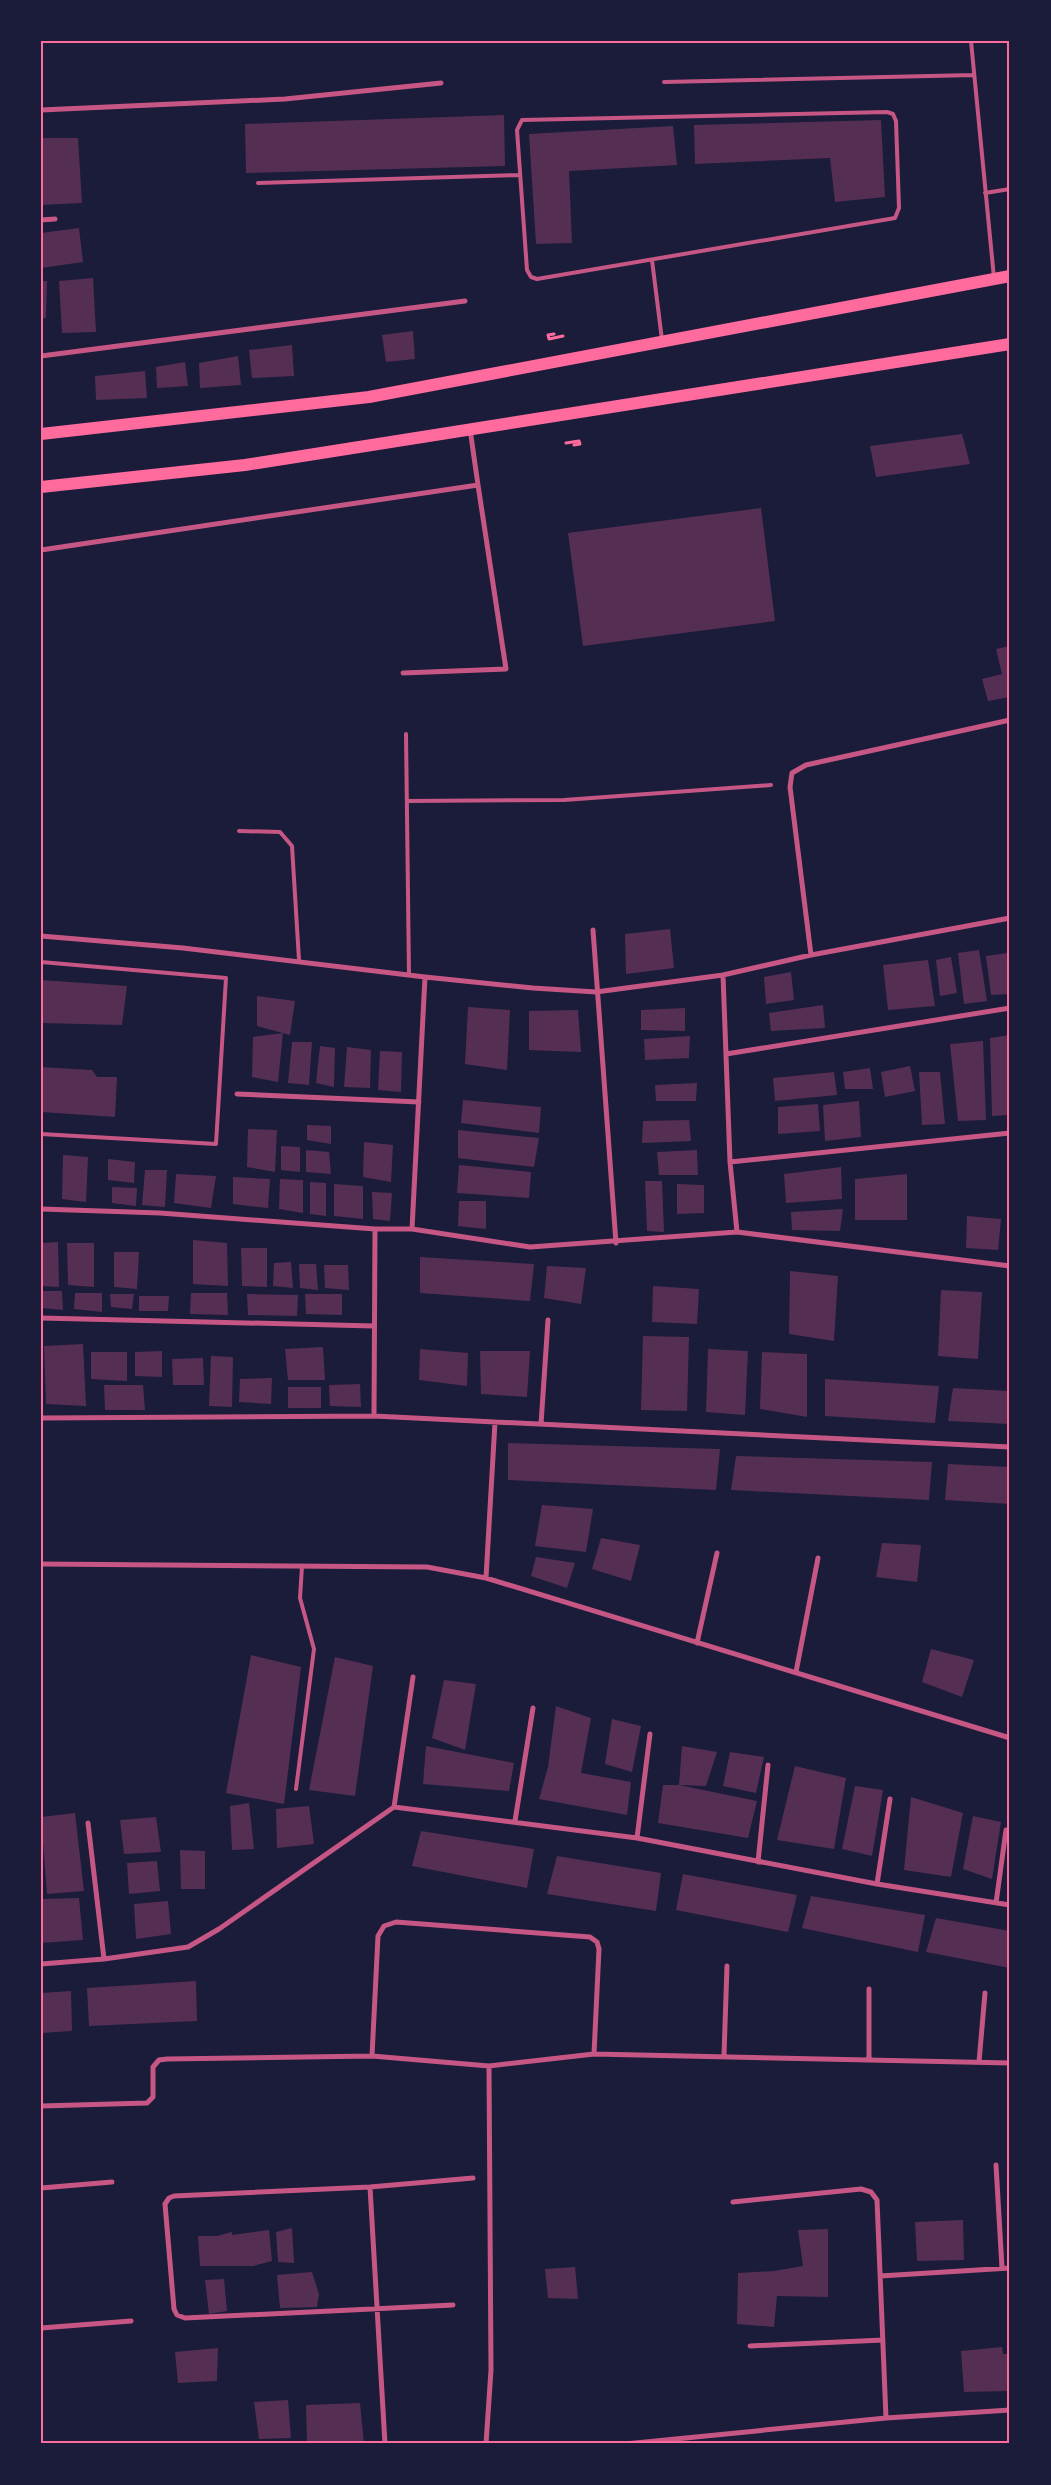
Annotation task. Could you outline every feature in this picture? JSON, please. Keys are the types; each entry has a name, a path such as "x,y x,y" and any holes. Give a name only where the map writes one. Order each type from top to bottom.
{"main road":[{"path":"41,434 369,397 1004,276"},
{"path":"41,487 245,465 770,384 1010,344"}],"street":[{"path":"41,110 285,99 441,83"},
{"path":"41,220 55,219"},
{"path":"41,356 465,301"},
{"path":"403,672 506,669 470,429"},
{"path":"41,550 478,485"},
{"path":"810,955 790,787 792,773 806,764 1010,720"},
{"path":"41,936 184,948 299,960 425,977 533,988 596,992 723,975 810,955 1010,918"},
{"path":"592,930 616,1243"},
{"path":"723,975 730,1162 737,1232"},
{"path":"412,1229 425,977"},
{"path":"726,1054 1010,1008"},
{"path":"237,1094 419,1102"},
{"path":"730,1162 1010,1133"},
{"path":"41,1209 160,1213 375,1229 412,1229 530,1247 616,1243 737,1232 1010,1266"},
{"path":"374,1416 375,1229"},
{"path":"41,1318 374,1326"},
{"path":"541,1424 548,1320"},
{"path":"41,1418 374,1416 1010,1447"},
{"path":"486,1578 495,1422"},
{"path":"698,1643 717,1553"},
{"path":"796,1672 818,1558"},
{"path":"41,1564 427,1567 486,1578 1010,1738"},
{"path":"394,1807 413,1677"},
{"path":"515,1820 533,1708"},
{"path":"637,1838 650,1734"},
{"path":"758,1862 768,1765"},
{"path":"877,1884 890,1799"},
{"path":"41,1964 104,1959 188,1947 219,1929 394,1807 515,1820 637,1838 877,1884 1010,1905"},
{"path":"88,1822 104,1959"},
{"path":"996,1903 1006,1830"},
{"path":"372,2056 378,1936 384,1926 396,1922 590,1937 597,1942 599,1949 594,2054"},
{"path":"724,2055 727,1966"},
{"path":"868,2059 870,1989"},
{"path":"979,2062 985,1993"},
{"path":"41,2106 147,2103 153,2097 153,2067 159,2060 167,2059 372,2056 489,2066 594,2054 724,2055 1010,2063"},
{"path":"486,2444 491,2370 489,2066"},
{"path":"996,2165 1002,2268"},
{"path":"453,2305 185,2318 177,2315 174,2309 166,2204 169,2198 174,2196 370,2187 473,2178"},
{"path":"41,2188 112,2182"},
{"path":"370,2187 385,2444"},
{"path":"733,2202 861,2189 871,2192 877,2200 886,2418"},
{"path":"880,2276 1010,2268"},
{"path":"41,2328 131,2321"},
{"path":"750,2346 883,2340"},
{"path":"625,2444 886,2418 1010,2410"}],"lane":[{"path":"971,41 985,193 1004,276"},
{"path":"664,82 974,75"},
{"path":"886,112 895,116 899,208 895,218 537,279 531,277 527,270 520,175 518,130 522,120 525,119 886,112"},
{"path":"258,183 520,175"},
{"path":"985,193 1010,189"},
{"path":"652,260 662,340"},
{"path":"406,734 409,974"},
{"path":"407,801 564,800 771,785"},
{"path":"239,831 280,832 292,846 299,960"},
{"path":"41,962 226,978 216,1144 41,1134"},
{"path":"296,1789 314,1650 300,1598 302,1566"}],"path":[{"path":"554,334 548,335 549,339 563,336"},
{"path":"566,443 579,440 580,444 574,445"}],"building":[{"path":"504,115 505,166 246,173 245,124"},
{"path":"881,120 885,197 835,202 830,158 695,164 694,125"},
{"path":"673,126 677,165 569,171 572,243 536,244 529,134"},
{"path":"41,138 78,138 82,203 41,205"},
{"path":"79,228 83,262 41,268 41,233"},
{"path":"93,278 96,332 62,333 59,281"},
{"path":"41,281 47,281 46,318 41,318"},
{"path":"413,331 415,359 386,362 382,335"},
{"path":"292,345 294,376 252,378 249,350"},
{"path":"238,356 241,385 200,388 199,363"},
{"path":"185,362 188,386 157,388 156,367"},
{"path":"145,371 147,398 96,400 95,376"},
{"path":"962,434 970,464 876,477 870,446"},
{"path":"761,508 775,621 583,646 568,533"},
{"path":"1010,646 1010,697 988,701 982,679 1002,674 996,649"},
{"path":"670,929 674,968 626,974 625,934"},
{"path":"979,950 987,1001 964,1004 958,953"},
{"path":"1007,953 1010,994 991,995 986,956"},
{"path":"951,957 957,993 940,996 936,960"},
{"path":"928,960 935,1006 888,1010 883,965"},
{"path":"791,972 794,1000 766,1004 764,977"},
{"path":"41,980 127,986 122,1025 41,1023"},
{"path":"257,996 295,1001 290,1035 257,1026"},
{"path":"823,1005 825,1028 771,1031 769,1013"},
{"path":"468,1007 510,1010 507,1070 465,1064"},
{"path":"685,1008 685,1031 641,1030 641,1010"},
{"path":"578,1010 581,1052 529,1050 529,1011"},
{"path":"283,1033 278,1082 252,1077 253,1037"},
{"path":"1010,1035 1010,1115 992,1116 990,1038"},
{"path":"690,1036 689,1058 645,1060 644,1039"},
{"path":"983,1041 986,1120 958,1121 950,1044"},
{"path":"292,1042 312,1042 309,1085 288,1083"},
{"path":"320,1046 335,1048 334,1087 316,1083"},
{"path":"347,1047 371,1050 370,1088 344,1087"},
{"path":"380,1051 402,1052 401,1092 378,1090"},
{"path":"910,1066 915,1091 885,1097 881,1072"},
{"path":"41,1067 92,1070 97,1077 117,1077 115,1117 41,1112"},
{"path":"870,1068 873,1089 845,1089 843,1072"},
{"path":"834,1072 837,1095 775,1101 773,1078"},
{"path":"919,1072 940,1072 945,1124 922,1125"},
{"path":"697,1083 696,1101 656,1101 655,1085"},
{"path":"463,1100 541,1107 539,1133 461,1123"},
{"path":"859,1101 861,1137 825,1141 823,1105"},
{"path":"818,1104 820,1131 778,1134 778,1107"},
{"path":"689,1120 691,1141 642,1143 643,1121"},
{"path":"307,1125 331,1126 331,1144 307,1140"},
{"path":"248,1129 277,1130 275,1172 247,1167"},
{"path":"458,1130 539,1138 534,1167 458,1158"},
{"path":"364,1142 393,1145 391,1182 363,1177"},
{"path":"281,1146 300,1147 300,1172 281,1170"},
{"path":"306,1150 329,1152 331,1174 306,1172"},
{"path":"697,1150 698,1175 659,1175 657,1152"},
{"path":"63,1155 88,1157 86,1202 62,1199"},
{"path":"108,1159 135,1162 134,1183 108,1180"},
{"path":"459,1165 531,1172 529,1198 457,1193"},
{"path":"841,1167 842,1199 786,1203 784,1174"},
{"path":"145,1170 167,1170 165,1207 142,1205"},
{"path":"176,1174 216,1176 211,1208 174,1203"},
{"path":"907,1174 907,1220 855,1220 855,1179"},
{"path":"233,1177 270,1179 268,1208 233,1204"},
{"path":"280,1179 303,1180 303,1213 279,1209"},
{"path":"645,1181 662,1181 664,1232 647,1231"},
{"path":"310,1182 326,1183 326,1216 310,1214"},
{"path":"334,1184 363,1186 363,1219 334,1216"},
{"path":"677,1184 704,1185 704,1213 677,1214"},
{"path":"112,1187 137,1188 136,1206 112,1203"},
{"path":"372,1192 392,1193 390,1221 373,1219"},
{"path":"459,1201 486,1201 486,1229 458,1226"},
{"path":"843,1209 840,1231 792,1230 791,1212"},
{"path":"967,1216 1001,1219 998,1250 966,1248"},
{"path":"193,1240 227,1243 228,1286 193,1284"},
{"path":"58,1242 59,1287 41,1286 41,1243"},
{"path":"67,1243 94,1243 94,1287 68,1285"},
{"path":"241,1248 267,1248 267,1287 242,1286"},
{"path":"114,1252 139,1252 137,1289 114,1287"},
{"path":"420,1257 534,1264 530,1301 420,1293"},
{"path":"291,1262 293,1288 273,1286 274,1263"},
{"path":"299,1264 316,1264 318,1290 300,1288"},
{"path":"324,1265 348,1265 349,1290 325,1288"},
{"path":"547,1266 586,1268 581,1304 544,1298"},
{"path":"790,1271 838,1276 834,1341 789,1334"},
{"path":"653,1286 699,1289 697,1324 652,1322"},
{"path":"941,1290 982,1292 978,1359 938,1356"},
{"path":"41,1291 62,1291 63,1310 41,1308"},
{"path":"75,1293 102,1293 102,1312 74,1309"},
{"path":"191,1293 227,1293 228,1315 190,1314"},
{"path":"110,1294 134,1294 132,1309 111,1307"},
{"path":"247,1294 298,1295 297,1316 248,1315"},
{"path":"305,1294 342,1294 342,1315 306,1314"},
{"path":"139,1296 169,1296 168,1311 139,1311"},
{"path":"643,1336 689,1337 687,1411 641,1410"},
{"path":"83,1344 86,1406 46,1404 44,1346"},
{"path":"323,1347 325,1380 288,1380 285,1349"},
{"path":"420,1349 468,1353 467,1386 419,1380"},
{"path":"708,1349 748,1351 745,1415 706,1412"},
{"path":"162,1351 162,1377 135,1376 135,1352"},
{"path":"480,1351 530,1351 527,1397 481,1394"},
{"path":"91,1352 127,1352 127,1381 91,1379"},
{"path":"762,1352 807,1354 807,1417 760,1409"},
{"path":"211,1356 233,1357 232,1407 209,1406"},
{"path":"203,1358 204,1385 173,1385 172,1359"},
{"path":"272,1378 271,1404 239,1402 240,1379"},
{"path":"825,1379 939,1386 935,1423 825,1416"},
{"path":"360,1384 361,1407 330,1406 329,1385"},
{"path":"104,1385 143,1385 145,1410 105,1410"},
{"path":"288,1387 321,1387 321,1408 288,1408"},
{"path":"953,1388 1010,1391 1010,1424 948,1421"},
{"path":"508,1443 720,1449 716,1490 508,1480"},
{"path":"736,1456 932,1462 929,1500 731,1490"},
{"path":"948,1464 1010,1467 1010,1504 945,1500"},
{"path":"542,1505 593,1509 586,1552 535,1546"},
{"path":"601,1538 640,1545 631,1581 592,1569"},
{"path":"882,1543 921,1545 917,1582 876,1577"},
{"path":"536,1557 575,1563 567,1588 531,1576"},
{"path":"931,1649 974,1660 962,1697 922,1682"},
{"path":"251,1655 301,1667 284,1804 226,1793"},
{"path":"335,1657 373,1666 355,1796 309,1790"},
{"path":"444,1680 476,1684 465,1750 432,1738"},
{"path":"556,1706 591,1718 581,1773 631,1782 627,1815 539,1799 548,1767"},
{"path":"612,1719 641,1726 632,1772 605,1764"},
{"path":"426,1746 514,1763 509,1791 423,1784"},
{"path":"682,1746 717,1752 706,1786 679,1785"},
{"path":"730,1752 764,1757 756,1793 723,1786"},
{"path":"795,1766 846,1778 834,1849 777,1840"},
{"path":"663,1785 679,1785 757,1801 748,1838 658,1823"},
{"path":"855,1786 883,1790 872,1856 842,1849"},
{"path":"911,1797 963,1813 951,1877 904,1870"},
{"path":"249,1803 254,1849 232,1850 230,1806"},
{"path":"309,1806 314,1844 277,1848 276,1809"},
{"path":"75,1813 84,1891 47,1894 41,1817"},
{"path":"973,1816 1001,1822 992,1879 963,1869"},
{"path":"156,1817 161,1852 124,1854 120,1820"},
{"path":"421,1831 534,1849 527,1888 412,1866"},
{"path":"180,1850 205,1851 205,1889 181,1889"},
{"path":"557,1856 661,1873 656,1911 547,1894"},
{"path":"157,1861 160,1891 129,1894 127,1863"},
{"path":"683,1874 797,1895 788,1932 676,1910"},
{"path":"811,1896 925,1915 918,1952 802,1928"},
{"path":"79,1898 83,1940 41,1943 41,1899"},
{"path":"168,1901 171,1934 136,1939 134,1904"},
{"path":"936,1918 1010,1931 1010,1968 926,1952"},
{"path":"196,1981 197,2021 89,2026 87,1988"},
{"path":"71,1991 72,2031 41,2033 41,1993"},
{"path":"963,2220 964,2260 917,2261 915,2222"},
{"path":"292,2228 294,2263 278,2262 276,2232"},
{"path":"828,2229 828,2297 777,2296 774,2327 737,2324 738,2273 774,2271 803,2266 798,2230"},
{"path":"269,2230 272,2261 253,2266 200,2266 198,2236 217,2236 232,2232 232,2235"},
{"path":"575,2267 578,2299 548,2298 545,2269"},
{"path":"312,2272 319,2294 317,2307 280,2308 277,2275"},
{"path":"224,2279 227,2311 209,2314 205,2280"},
{"path":"1002,2347 1003,2354 1010,2354 1010,2391 964,2392 961,2351"},
{"path":"218,2348 217,2381 178,2383 175,2352"},
{"path":"288,2400 291,2438 259,2439 254,2402"},
{"path":"360,2403 364,2444 307,2444 306,2405"}]}
